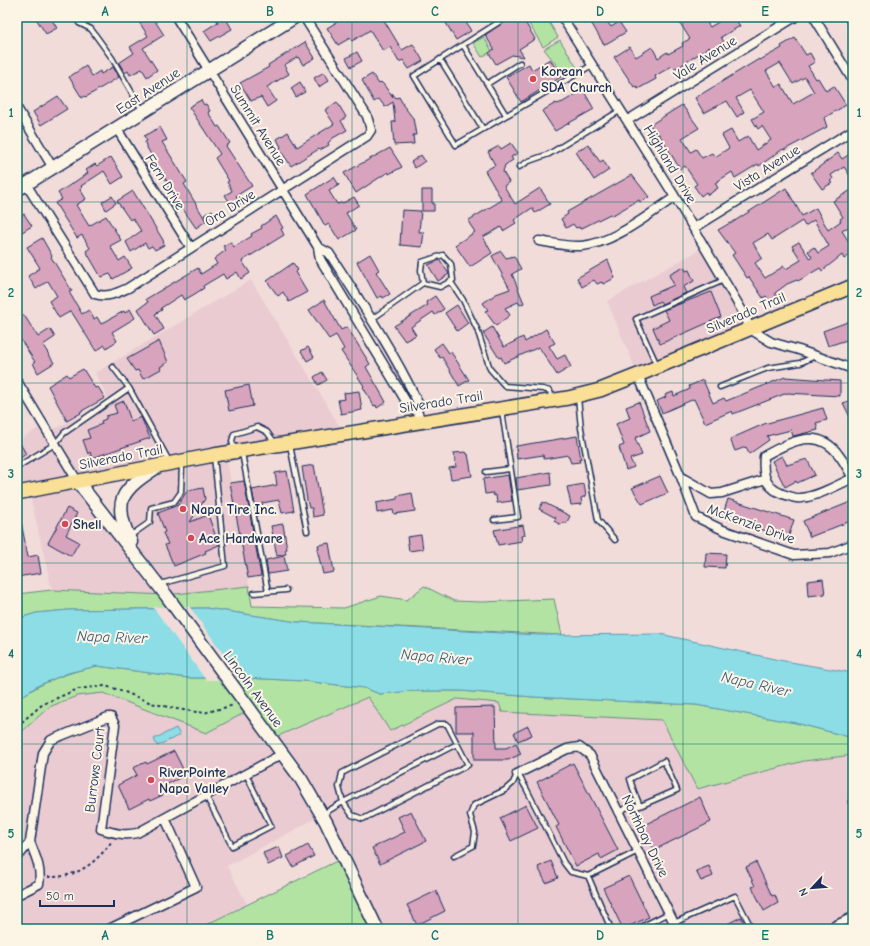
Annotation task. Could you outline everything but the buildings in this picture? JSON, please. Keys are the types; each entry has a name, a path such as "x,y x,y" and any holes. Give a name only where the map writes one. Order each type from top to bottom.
{"main road":[{"name":"East Avenue","path":"22,187 295,17"},
{"name":"Silverado Trail","path":"17,493 170,463 290,443 418,416 502,408 552,401 600,390 853,286"},
{"path":"140,561 128,537 121,508 124,494 134,482 170,463"},
{"name":"Lincoln Avenue","path":"78,482 158,584 301,779 322,814 377,929"}],"street":[{"name":"Summit Avenue","path":"176,17 318,247 320,259 410,408 418,416"},
{"name":"Ora Drive","path":"22,187 95,294 102,296 110,295 128,288 363,141 371,130 367,116 304,17"},
{"name":"Highland Drive","path":"562,17 628,120 694,228 744,314 750,329"},
{"name":"Vale Avenue","path":"628,120 795,17"},
{"path":"814,17 853,81"},
{"path":"17,108 53,168"},
{"name":"Fern Drive","path":"117,129 191,248"},
{"name":"Vista Avenue","path":"694,228 853,130"},
{"path":"539,241 568,246 594,244 622,231 675,197"},
{"name":"Summit Avenue","path":"318,247 329,253 372,319 413,392 419,405 418,416"},
{"path":"750,329 771,342 853,369"},
{"name":"McKenzie Drive","path":"638,375 681,477 696,517 723,530 794,555 830,553 853,544"},
{"path":"17,381 78,482"},
{"path":"805,438 821,439 838,453 853,478 820,493 800,499 775,492 766,479 763,468 764,456 786,444 805,438"},
{"path":"681,477 711,494 722,493 766,479"},
{"name":"Burrows Court","path":"41,876 30,842 42,752 51,740 108,717 111,717 115,725 101,829 117,834"},
{"name":"Northbay Drive","path":"518,774 567,749 579,747 590,755 675,926"},
{"path":"117,834 128,835 137,833 282,754"},
{"path":"109,929 196,887 165,818"},
{"path":"17,855 21,853 30,842"},
{"path":"17,895 39,884 41,876"},
{"path":"830,929 853,917"}],"lane":[{"path":"507,17 414,76 456,145 593,65"},
{"path":"79,23 91,29 112,58 143,112"},
{"path":"463,45 506,115"},
{"path":"440,59 483,129"},
{"path":"487,84 520,63"},
{"path":"519,167 529,161 549,154 621,109"},
{"path":"372,319 423,283 440,287 453,280 451,264 443,254 422,262 421,270 423,283"},
{"path":"658,367 636,319 724,280"},
{"path":"450,281 463,300 477,329 490,369 505,386 543,389 550,391 552,401"},
{"path":"720,388 768,368 800,363 816,356"},
{"path":"113,367 129,388 170,463 181,492 174,502 151,508 150,522 128,537"},
{"path":"17,467 55,444 64,433 129,388"},
{"path":"578,395 581,428 598,520 615,540"},
{"path":"494,520 518,517 502,408"},
{"path":"268,592 238,451 232,440 234,434 257,427 268,432 276,445"},
{"path":"290,443 307,531"},
{"path":"158,584 225,566 214,456"},
{"path":"486,472 510,469"},
{"path":"254,593 286,590"},
{"path":"438,724 448,724 468,765 363,819 352,814 343,802 339,786 342,773 438,724"},
{"path":"322,814 457,744"},
{"path":"619,812 629,806 640,806 677,790 664,761 630,779 640,806"},
{"path":"206,796 232,846 271,826 246,774"},
{"path":"454,856 473,846 475,832 470,815 474,805 505,790 513,783 518,774"},
{"path":"518,774 564,863 571,872 588,876 638,851"},
{"path":"588,876 612,929"},
{"path":"675,926 735,896 752,929"},
{"path":"637,929 669,913"}],"path":[{"path":"17,726 43,704 78,689 105,686 158,704 204,713 245,703"},
{"path":"41,876 54,877 73,874 90,865 100,858 117,834"}],"shaded area":[{"path":"705,247 750,329 638,375 607,301"},
{"path":"251,280 344,433 226,454 249,586 166,595 52,590 29,491 17,493 17,441 44,425 48,432 110,402 95,373","holes":["157,467 122,498 127,534 79,482"]},
{"path":"103,693 206,732 250,710 272,739 368,697 391,731 457,699 499,703 502,712 662,720 804,761 853,755 853,929 377,929 322,815 227,866 247,904 196,929 17,929 17,735 49,706 77,696"}],"green space":[{"path":"525,17 546,17 558,37 543,47"},
{"path":"484,37 492,51 482,57 473,43"},
{"path":"560,40 579,71 571,75 562,72 544,49"},
{"path":"249,586 252,606 344,608 381,596 407,600 424,586 454,601 482,602 554,599 562,635 297,622 206,608 69,610 36,613 17,619 17,594 52,590 166,595"},
{"path":"97,666 188,678 245,678 304,681 364,688 380,694 411,691 461,691 533,697 696,705 796,723 853,738 853,755 804,761 697,789 662,720 502,712 499,703 457,699 390,731 368,697 271,739 250,710 206,733 103,693 77,696 49,707 17,736 17,700 55,678"},
{"path":"343,858 377,929 197,929"}],"water":[{"name":"Napa River","path":"206,608 297,622 539,635 660,634 779,660 853,673 853,738 796,723 696,705 533,697 461,691 411,691 380,694 364,688 304,681 245,678 188,678 97,666 68,673 37,686 17,700 17,619 36,613 69,610"},
{"path":"176,728 180,735 157,746 154,739"}],"pier":[{"path":"189,606 242,680 206,680 153,607"}],"place":[{"name":"Korean SDA Church","path":"533,79"},
{"name":"Napa Tire Inc.","path":"183,509"},
{"name":"Shell","path":"65,524"},
{"name":"Ace Hardware","path":"191,538"},
{"name":"RiverPointe Napa Valley","path":"151,780"}]}
